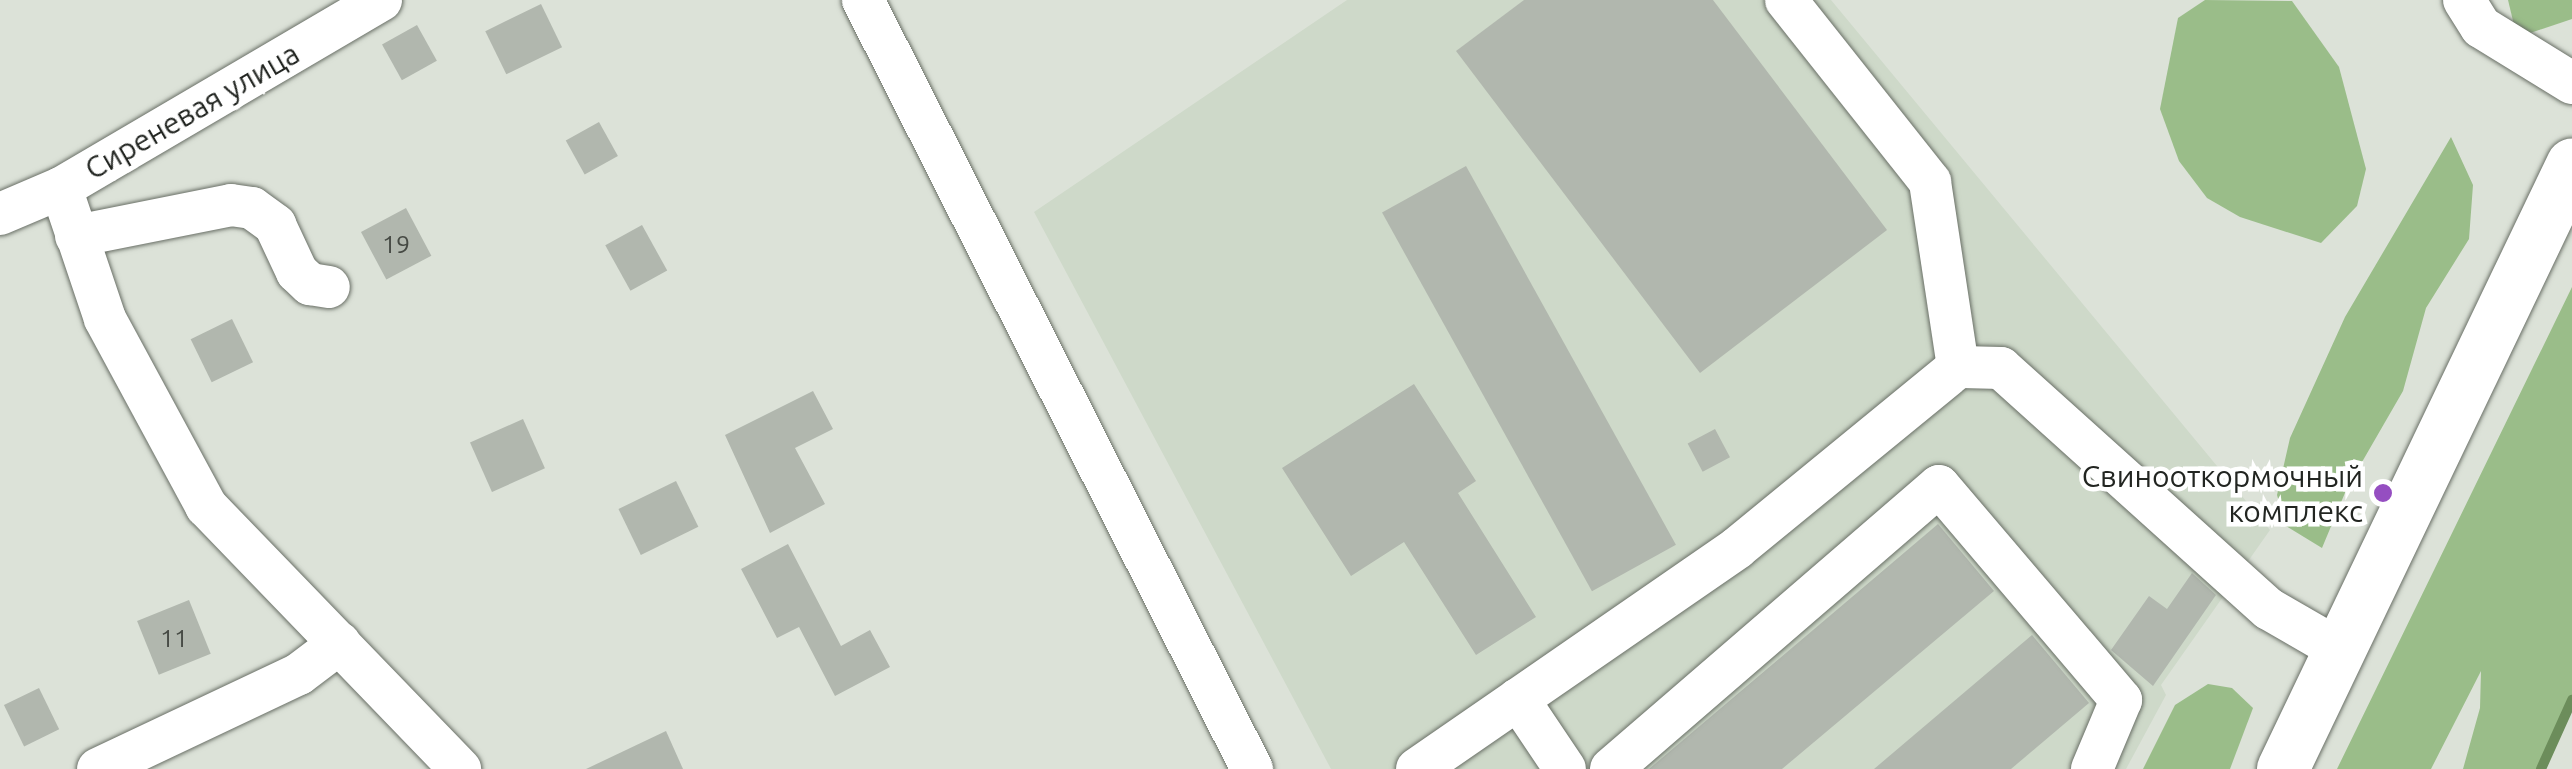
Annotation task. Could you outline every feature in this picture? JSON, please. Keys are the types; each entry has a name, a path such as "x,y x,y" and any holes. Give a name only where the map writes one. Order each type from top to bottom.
{"main road":[{"path":"2284,769 2572,164"}],"street":[{"name":"Сиреневая улица","path":"0,214 61,188 381,0"},
{"path":"863,0 1252,769"},
{"path":"1786,0 1930,182 1958,367"},
{"path":"2464,0 2482,27 2572,83"},
{"path":"61,188 105,319 206,506 460,769"},
{"path":"76,236 231,205 252,208 275,226 297,272 310,284 328,287"},
{"path":"1417,769 1737,548 1958,367 2001,368 2270,609 2340,650"},
{"path":"1611,769 1939,486 2121,700 2092,769"},
{"path":"98,769 299,674 340,643"},
{"path":"1518,699 1566,769"}],"shaded area":[{"path":"1347,0 1831,0 2270,530 2161,685 2166,695 2126,769 1331,769 1034,212"}],"green space":[{"path":"2205,0 2292,1 2339,67 2366,169 2357,206 2321,243 2240,217 2207,198 2179,161 2160,109 2178,18"},
{"path":"2508,0 2572,0 2572,19 2530,33 2514,25"},
{"path":"2451,137 2473,185 2469,239 2426,308 2403,391 2347,488 2322,548 2286,526 2277,495 2290,438 2345,317"},
{"path":"2572,287 2572,706 2542,769 2463,769 2480,708 2481,671 2431,769 2337,769"},
{"path":"2208,684 2232,688 2253,708 2230,769 2143,769 2175,705"}],"building":[{"path":"1524,0 1713,0 1887,230 1700,373 1456,51"},
{"path":"541,4 562,47 506,74 485,31"},
{"path":"417,25 437,61 402,80 382,44"},
{"path":"599,122 618,156 585,175 566,140"},
{"path":"1466,166 1676,545 1592,591 1382,213"},
{"path":"406,208 431,256 386,280 361,232"},
{"path":"642,225 667,270 630,291 605,245"},
{"path":"232,319 253,362 212,382 191,339"},
{"path":"1414,384 1476,481 1458,493 1536,617 1476,655 1404,542 1351,576 1282,468"},
{"path":"813,391 833,429 795,448 825,504 770,533 725,435"},
{"path":"523,419 545,468 492,492 470,443"},
{"path":"1715,429 1730,457 1703,472 1688,444"},
{"path":"676,481 698,527 641,555 618,509"},
{"path":"1938,524 1994,591 1782,769 1649,769"},
{"path":"788,544 841,646 870,630 890,667 835,696 799,627 777,638 741,569"},
{"path":"2192,573 2216,595 2153,686 2111,650 2149,596 2167,609"},
{"path":"189,600 211,654 159,675 137,621"},
{"path":"2032,635 2089,703 2011,769 1874,769"},
{"path":"39,688 59,729 24,746 4,705"},
{"path":"666,731 683,769 586,769"}],"waterway":[{"path":"2541,769 2572,700"}],"place":[{"name":"Свинооткормочный комплекс","path":"2383,493"}]}
